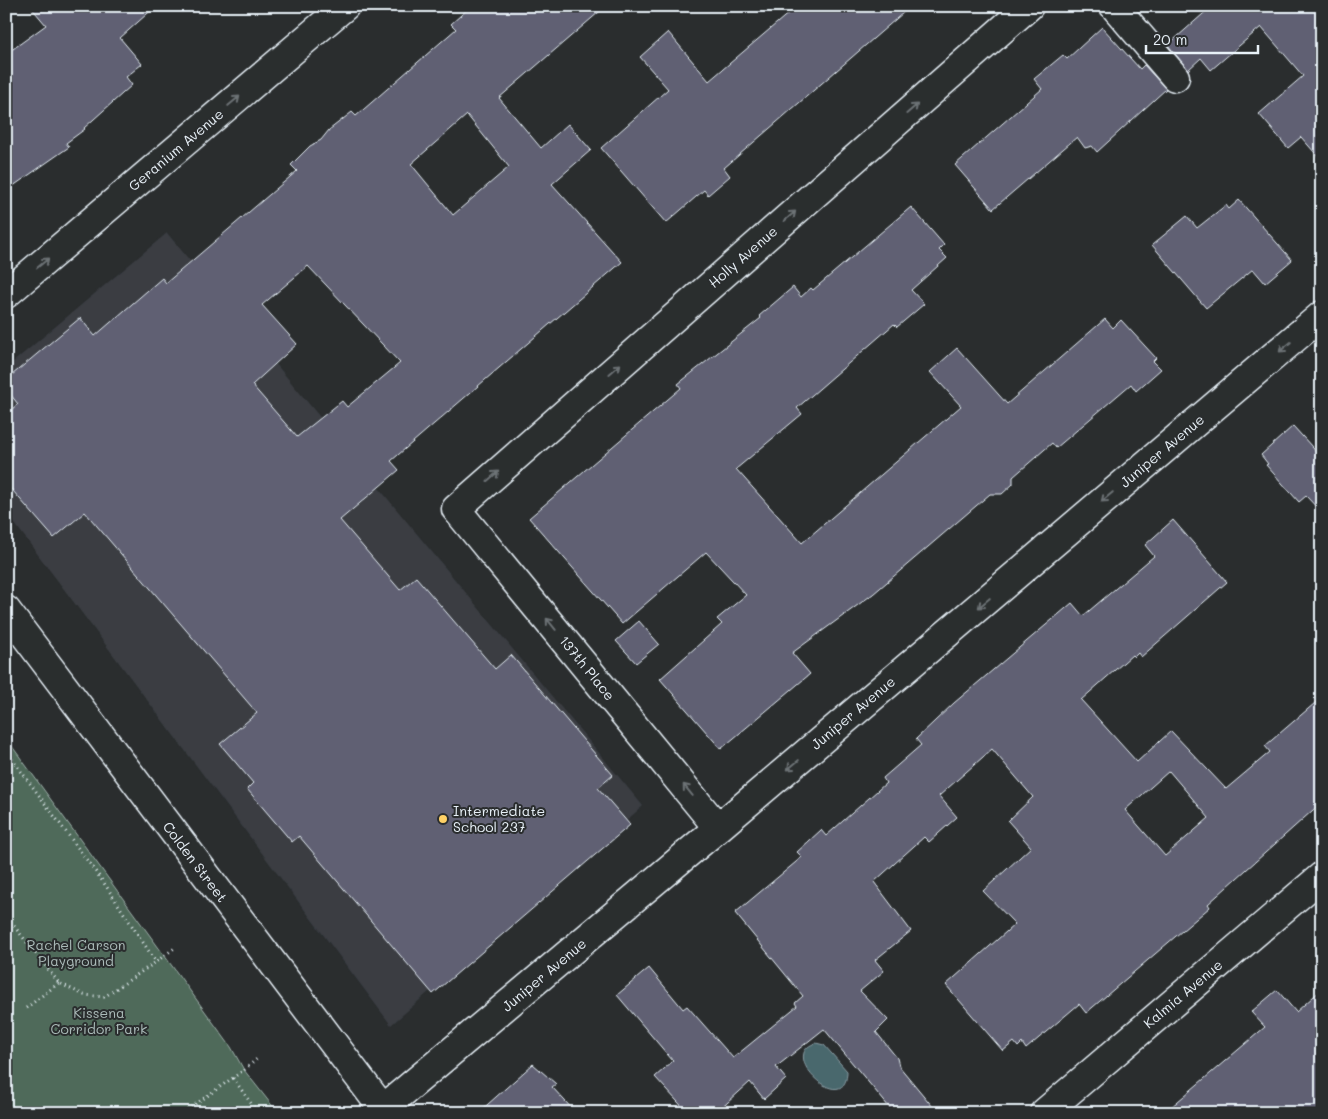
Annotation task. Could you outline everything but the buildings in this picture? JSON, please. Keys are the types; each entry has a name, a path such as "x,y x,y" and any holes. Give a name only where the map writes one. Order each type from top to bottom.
{"street":[{"name":"Geranium Avenue","path":"6,294 345,6"},
{"name":"Holly Avenue","path":"456,508 1029,6"},
{"path":"1114,6 1175,77"},
{"name":"Juniper Avenue","path":"384,1111 1322,315"},
{"name":"137th Place","path":"456,508 718,828"},
{"name":"Colden Street","path":"6,610 384,1111"},
{"name":"Kalmia Avenue","path":"1044,1113 1322,876"}],"path":[{"path":"6,751 104,883 156,962"},
{"path":"14,926 59,983 84,995 104,997 176,946"},
{"path":"26,1008 59,983"},
{"path":"182,1113 233,1078 258,1057"},
{"path":"233,1078 258,1113"},
{"path":"188,1109 191,1113"}],"shaded area":[{"path":"167,233 643,806 391,1025 6,512 6,368"}],"green space":[{"name":"Kissena Corridor Park","path":"6,738 231,1047 244,1070 278,1113 6,1113"}],"water":[{"path":"816,1043 824,1045 847,1071 844,1084 836,1089 816,1080 808,1070 804,1059 806,1050"}],"place":[{"name":"Intermediate School 237","path":"443,819"}],"park label":[{"name":"Rachel Carson Playground","path":"76,954"}]}
